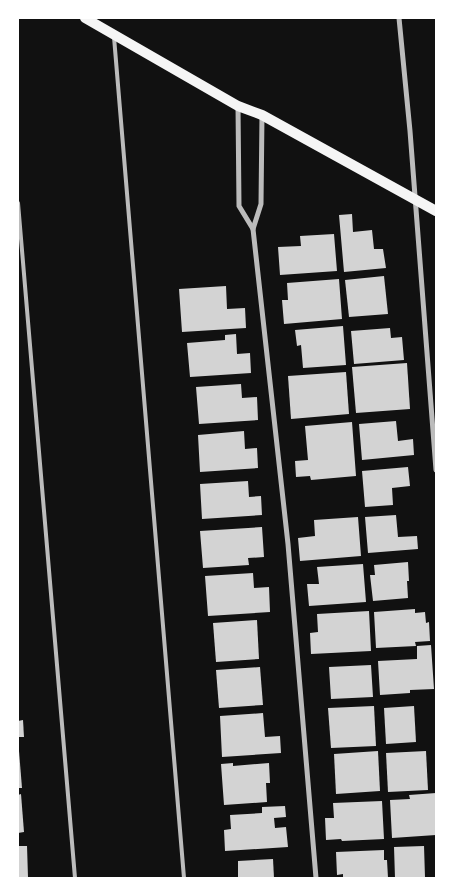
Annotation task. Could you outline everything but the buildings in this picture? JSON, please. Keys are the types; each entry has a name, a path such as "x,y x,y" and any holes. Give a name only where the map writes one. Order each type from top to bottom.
{"main road":[{"path":"85,18 238,106 262,115 436,211"}],"street":[{"path":"399,18 436,470"},
{"path":"238,106 240,206 253,230 288,544 316,878"},
{"path":"253,230 261,204 262,115"}],"lane":[{"path":"114,34 184,878"},
{"path":"18,203 75,878"}]}
